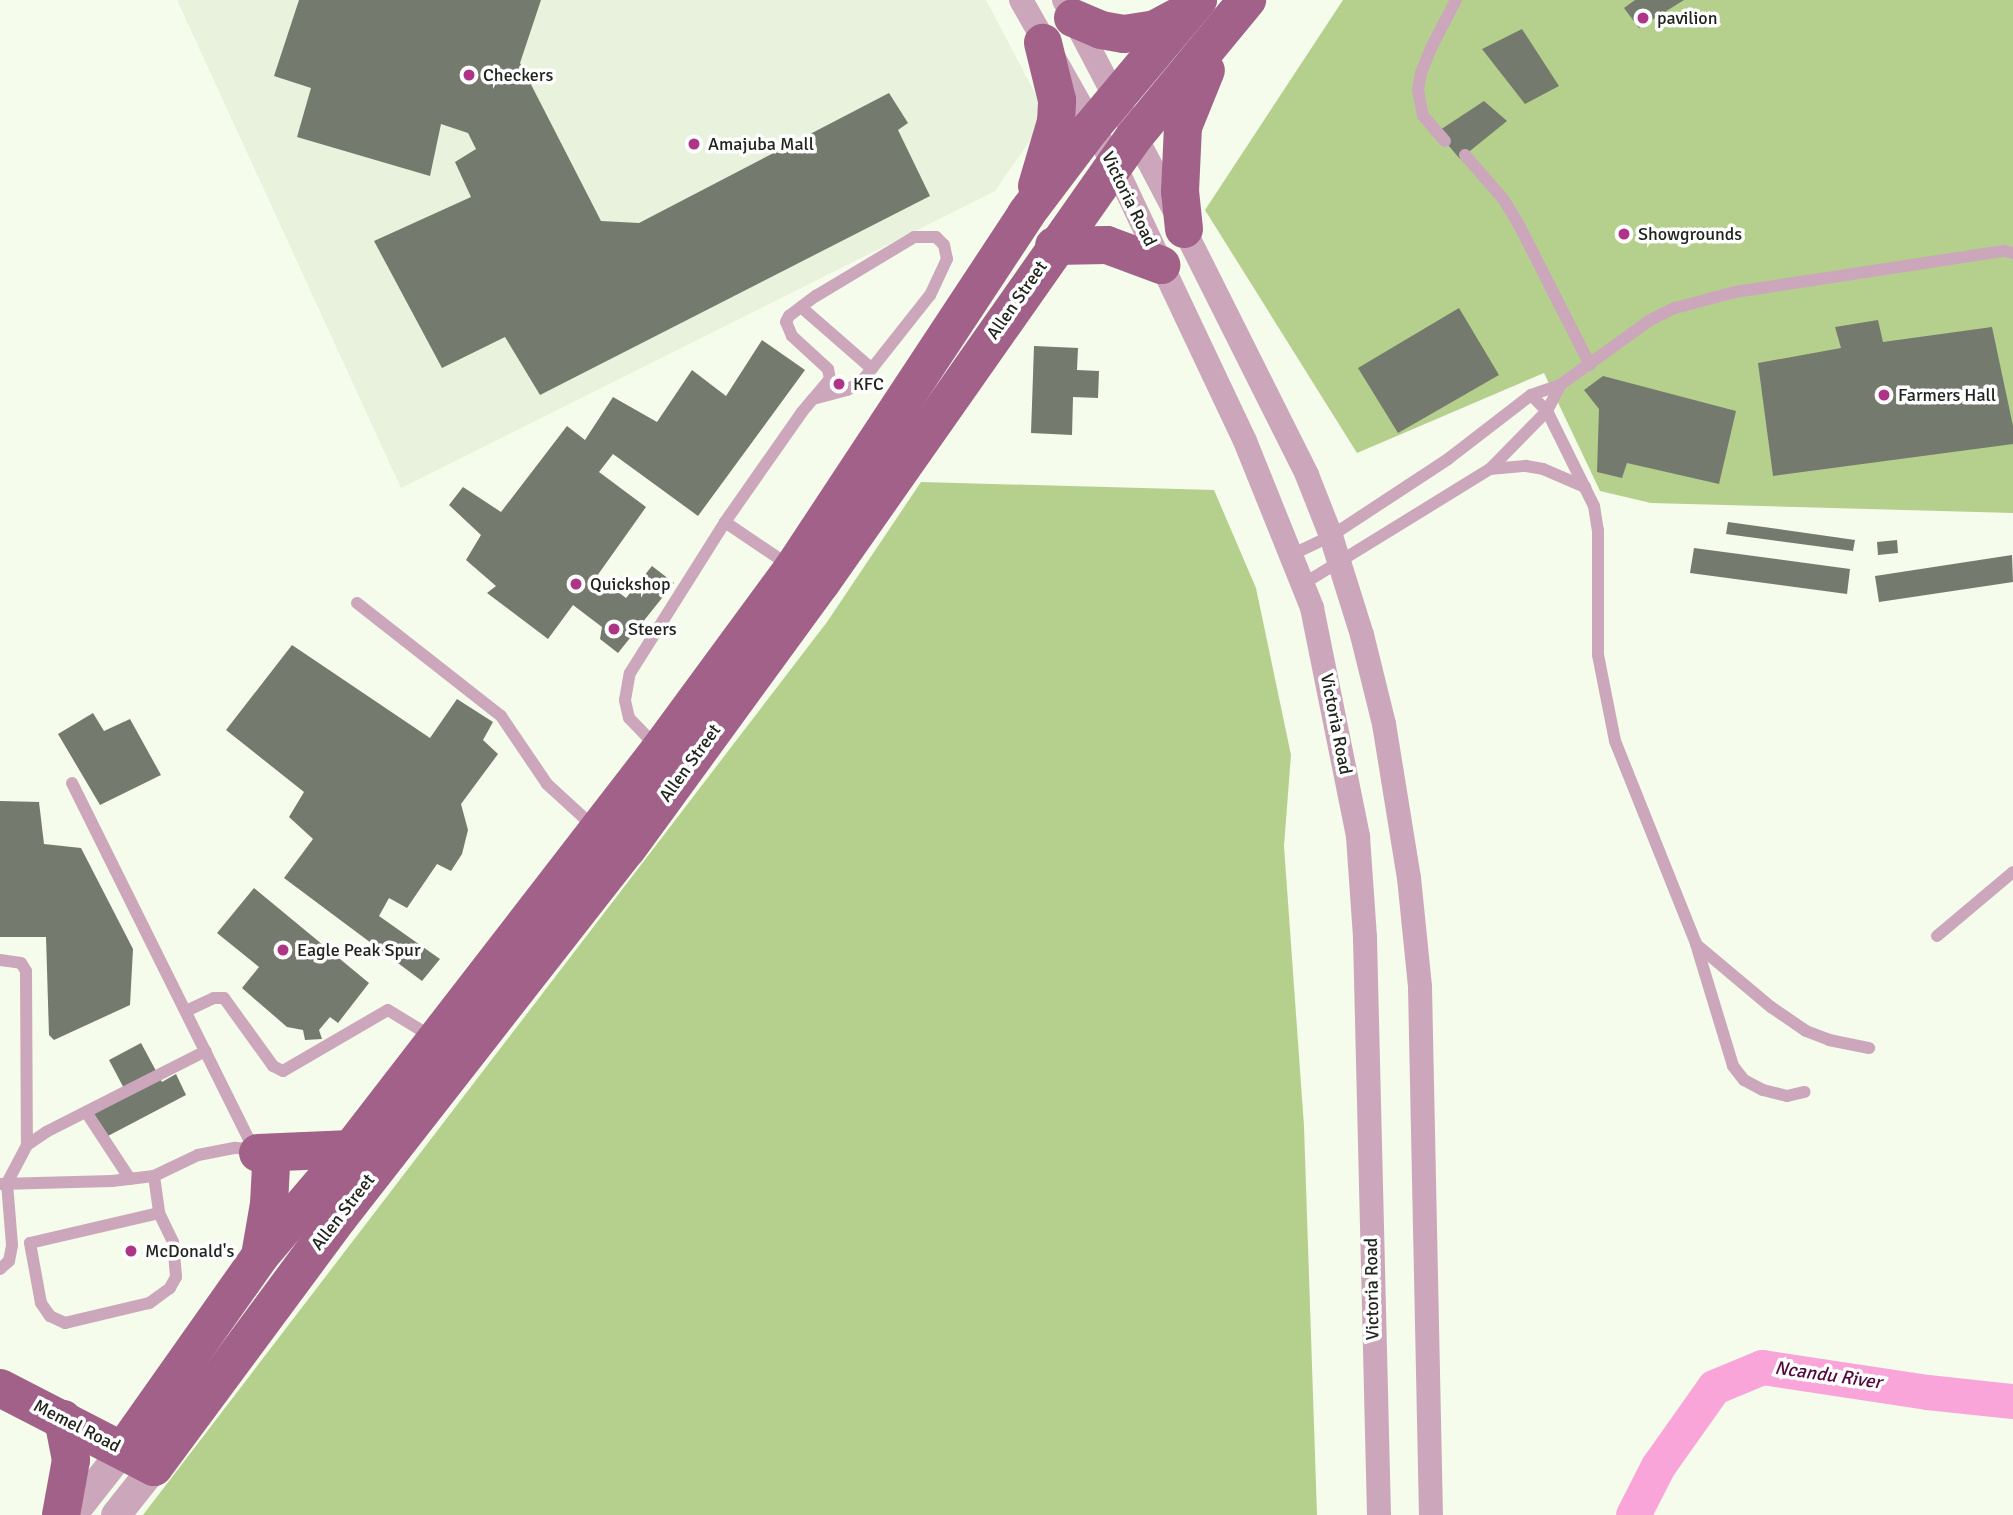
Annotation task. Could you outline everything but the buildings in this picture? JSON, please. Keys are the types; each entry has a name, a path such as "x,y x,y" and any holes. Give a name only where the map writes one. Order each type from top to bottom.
{"main road":[{"path":"1069,9 1101,30 1124,34 1155,29 1193,5"},
{"name":"Allen Street","path":"807,575 1026,214 1091,128 1193,5"},
{"path":"1184,229 1179,168 1183,127 1195,90 1241,9"},
{"name":"Allen Street","path":"139,1458 320,1204 509,974 612,840 1124,151 1241,9"},
{"path":"1026,214 1049,153 1056,122 1057,100 1043,43"},
{"path":"1054,246 1107,245 1161,265"},
{"name":"Allen Street","path":"139,1458 260,1256 320,1204 351,1149 436,1039 509,974"},
{"path":"260,1256 269,1204 266,1161 351,1149"},
{"name":"Memel Road","path":"0,1388 139,1458"},
{"path":"61,1515 71,1460 63,1419"}],"street":[{"name":"Victoria Road","path":"1021,0 1091,128 1124,151 1161,265 1245,441 1312,608 1333,703 1357,837 1365,938 1379,1515"},
{"path":"1069,9 1115,98 1124,151 1184,229 1307,475 1340,564 1384,724 1409,878 1420,987 1431,1515"},
{"name":"Allen Street","path":"72,1515 139,1458"},
{"name":"Allen Street","path":"116,1515 139,1458"}],"lane":[{"path":"1445,141 1423,116 1418,90 1431,48 1455,0"},
{"path":"1465,155 1504,200 1518,223 1590,365"},
{"path":"674,757 629,718 625,700 627,683 630,673 725,522 813,399 830,379 830,374 787,328 789,316 914,237 936,237 947,254 935,283 872,369 847,390 813,399"},
{"path":"1291,555 1331,536 1447,459 1531,395 1560,385 1650,320 1675,308 1714,295 2004,251 2013,253"},
{"path":"801,306 872,369"},
{"path":"1303,584 1340,564 1490,469 1548,411 1560,385"},
{"path":"1531,395 1548,411 1594,506 1598,530 1598,654 1615,740 1696,944 1733,1066 1744,1080 1763,1090 1787,1096 1805,1092"},
{"path":"1490,469 1526,467 1543,470 1585,487"},
{"path":"725,522 807,575"},
{"path":"357,603 494,710 511,729 547,784 612,840"},
{"path":"72,783 206,1051 266,1161"},
{"path":"1937,936 2013,872"},
{"path":"1696,944 1771,1007 1806,1031 1829,1040 1869,1048"},
{"path":"0,960 21,963 26,971 27,1145"},
{"path":"186,1011 214,998 223,998 273,1066 283,1071 388,1010 436,1039"},
{"path":"0,1269 9,1261 12,1245 3,1184 27,1145 206,1051"},
{"path":"86,1112 130,1179"},
{"path":"3,1184 130,1179 154,1175 198,1155 235,1148 266,1161"},
{"path":"30,1243 41,1303 50,1316 65,1323 149,1303 170,1287 176,1277 173,1242 159,1213 154,1175"},
{"path":"12,1245 159,1213"}],"shaded area":[{"name":"Amajuba Mall","path":"177,0 986,0 1047,116 995,191 401,488"}],"green space":[{"path":"1343,0 2013,0 2013,513 1651,503 1600,491 1544,373 1357,453 1205,210"},
{"path":"921,482 1214,490 1256,588 1291,755 1284,846 1304,1126 1317,1515 143,1515 827,622"}],"waterway":[{"name":"Ncandu River","path":"1633,1515 1658,1466 1714,1387 1762,1367 1927,1392 2013,1401"}],"place":[{"name":"pavilion","path":"1643,18"},
{"name":"Checkers","path":"469,75"},
{"name":"Amajuba Mall","path":"694,144"},
{"name":"Showgrounds","path":"1624,234"},
{"name":"KFC","path":"839,384"},
{"name":"Farmers Hall","path":"1884,395"},
{"name":"Quickshop","path":"576,584"},
{"name":"Steers","path":"614,629"},
{"name":"Eagle Peak Spur","path":"283,950"},
{"name":"McDonald's","path":"131,1251"}]}
